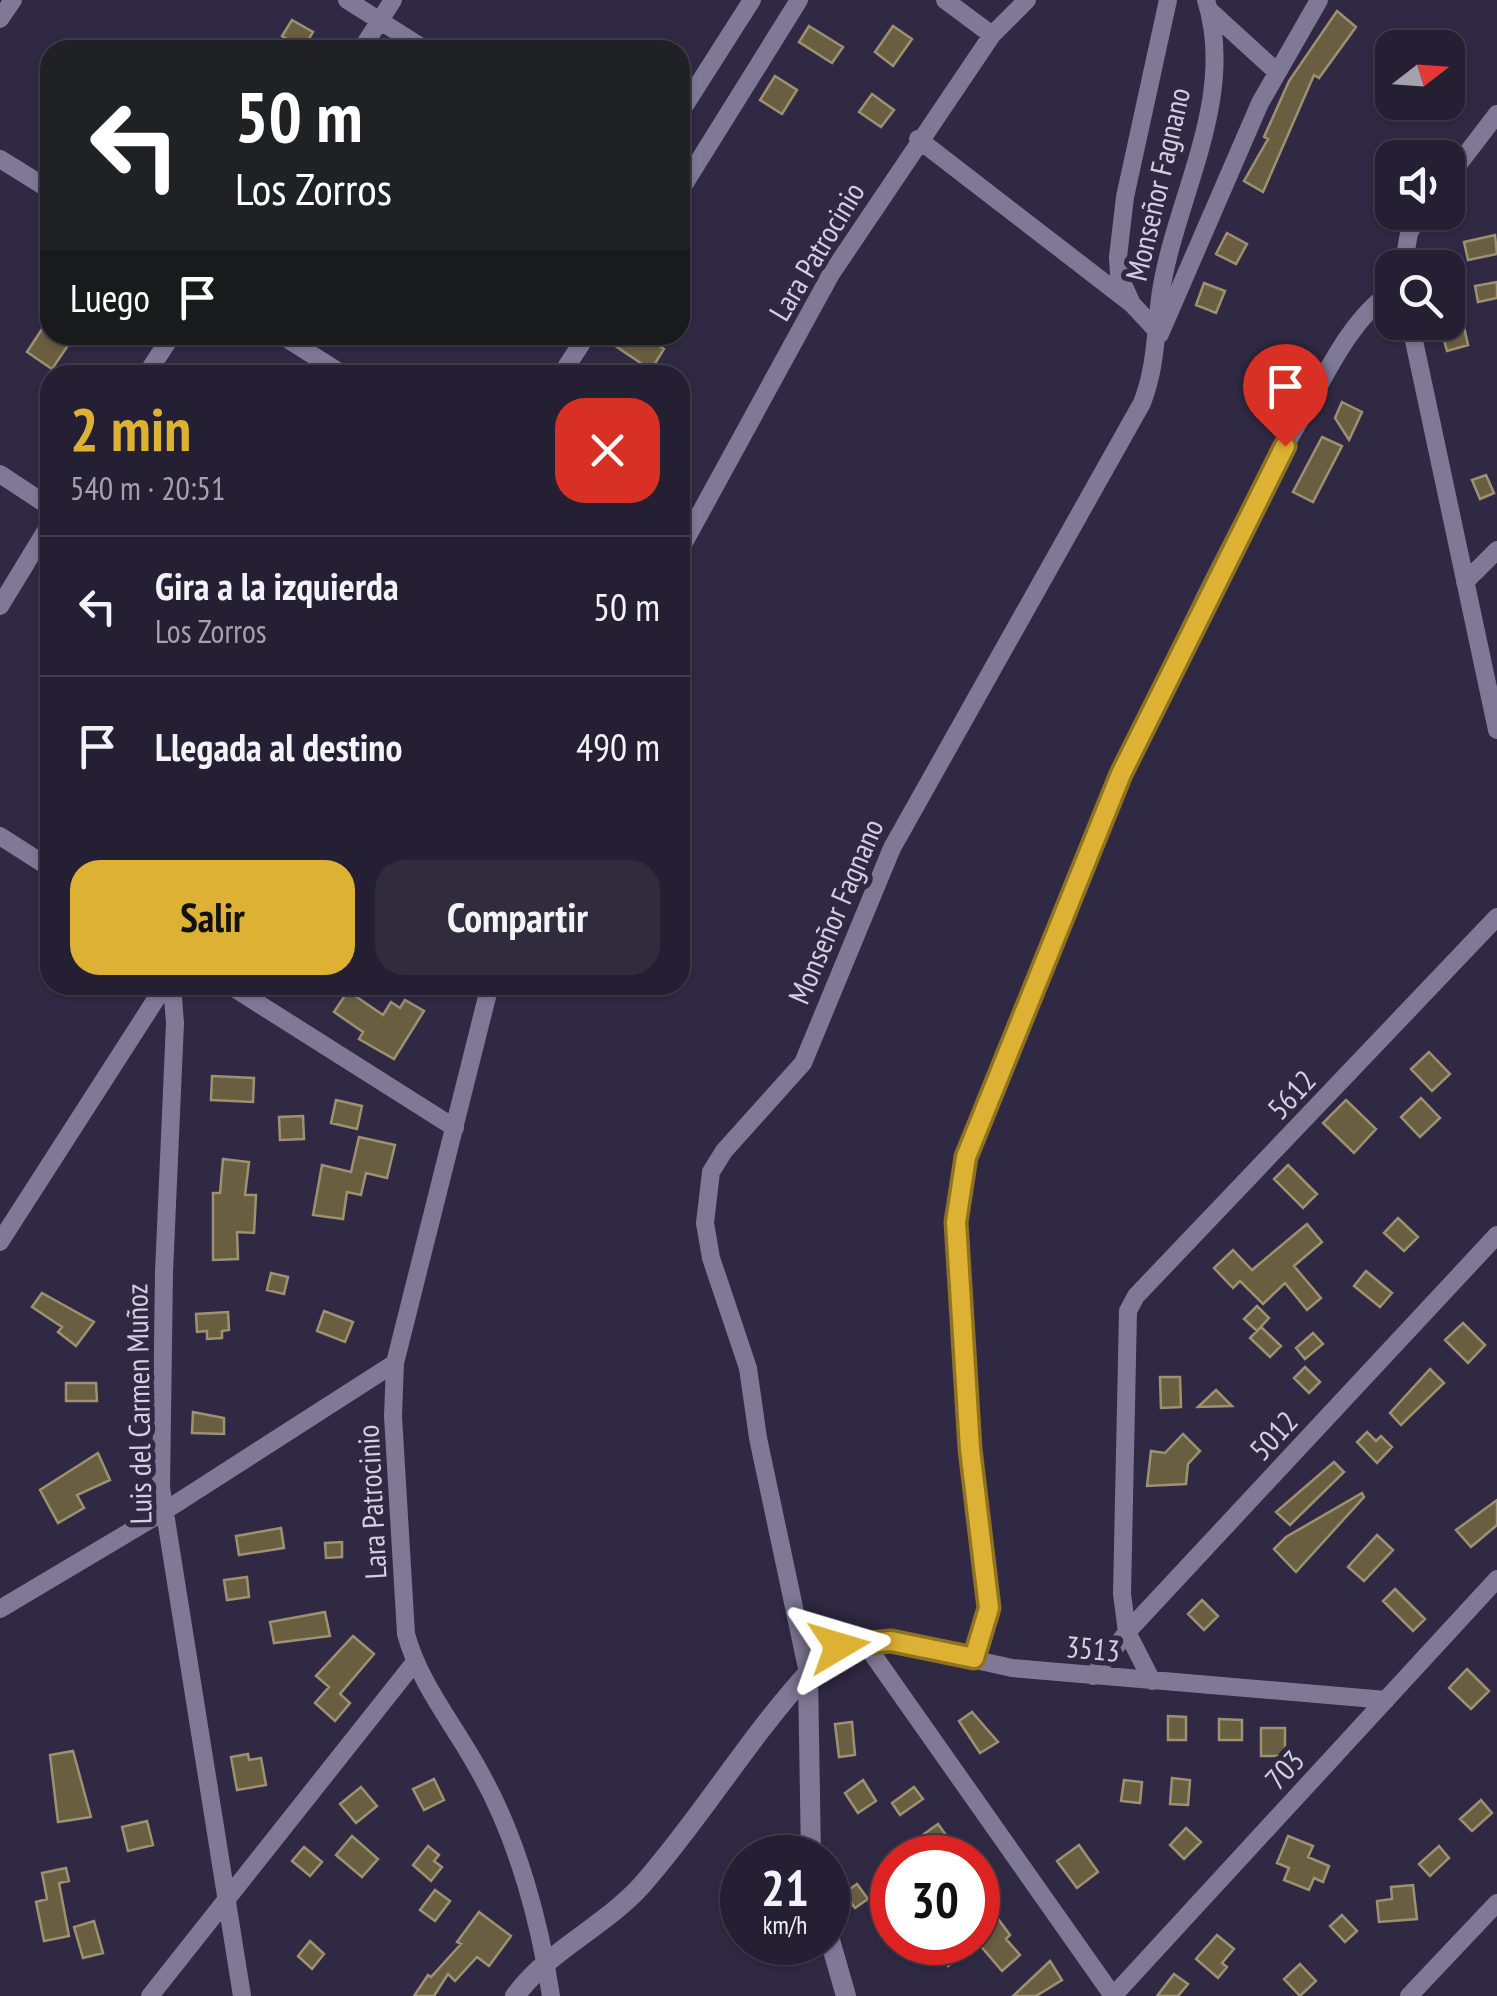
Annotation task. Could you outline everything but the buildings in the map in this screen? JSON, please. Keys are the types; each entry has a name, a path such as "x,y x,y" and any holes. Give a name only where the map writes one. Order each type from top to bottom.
{"street":[{"path":"0,19 12,0"},
{"path":"346,0 410,40"},
{"path":"367,40 393,0"},
{"path":"690,97 752,0"},
{"path":"944,0 992,35"},
{"name":"Lara Patrocinio","path":"690,532 819,294 918,139 992,35 1027,0"},
{"name":"Monseñor Fagnano","path":"1132,304 1119,275 1125,197 1168,0"},
{"path":"918,139 1132,304 1160,334 1278,72 1319,0"},
{"path":"690,174 796,1"},
{"path":"1207,5 1278,72"},
{"name":"Monseñor Fagnano","path":"812,1835 808,1674 758,1438 748,1368 711,1258 705,1223 711,1172 724,1151 803,1063 892,848 1130,427 1154,372 1162,291 1208,111 1214,66 1207,5"},
{"path":"1465,156 1497,114"},
{"path":"0,159 40,184"},
{"path":"974,1658 989,1608 970,1449 956,1222 966,1157 1121,774 1268,475 1353,331 1375,303"},
{"path":"1414,340 1497,730"},
{"path":"297,345 328,365"},
{"path":"0,474 40,500"},
{"path":"0,606 40,540"},
{"path":"1465,582 1497,550"},
{"path":"0,836 40,862"},
{"name":"5612","path":"1127,1632 1122,1594 1128,1311 1136,1296 1497,917"},
{"path":"2,1234 161,995"},
{"name":"Luis del Carmen Muñoz","path":"170,995 175,1022 164,1272 162,1512 242,1996"},
{"path":"245,995 455,1128"},
{"name":"Lara Patrocinio","path":"488,995 395,1363 394,1416 406,1634 414,1663 499,1809 546,1960 551,1996"},
{"name":"5012","path":"1093,1676 1127,1632 1497,1235"},
{"path":"0,1609 162,1512 395,1363"},
{"name":"703","path":"1113,1996 1497,1579"},
{"path":"1127,1632 1152,1681"},
{"name":"3513","path":"808,1674 839,1646 891,1641 1012,1668 1386,1700"},
{"path":"864,1642 1113,1996"},
{"path":"150,1996 414,1663"},
{"path":"515,1996 546,1960 645,1882 760,1726 808,1674"},
{"path":"1410,1996 1497,1903"},
{"path":"837,1965 846,1996"}],"route":[{"path":"839,1646 891,1641 974,1658 984,1633 989,1608 988,1580 970,1449 956,1222 966,1157 1121,774 1285,446"}]}
